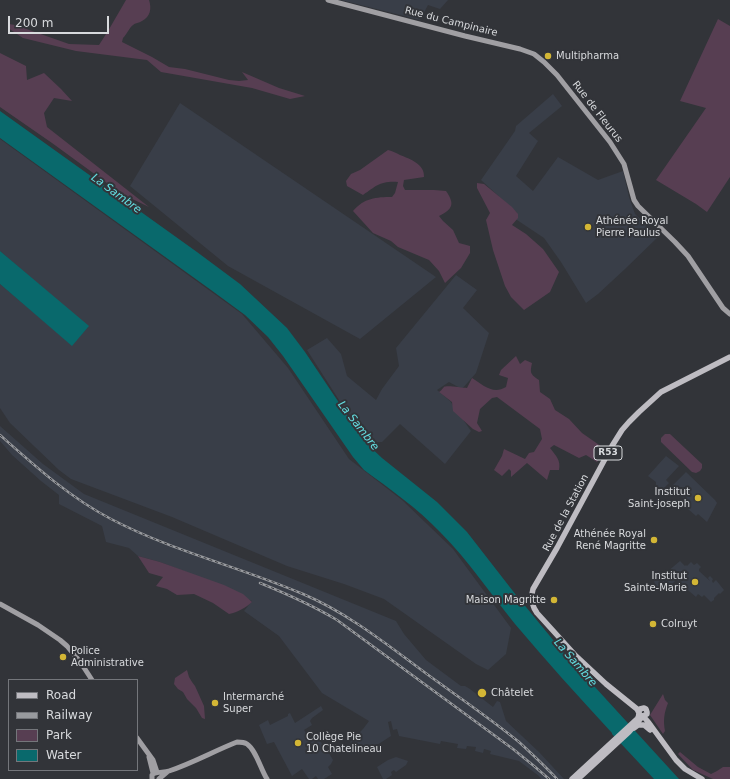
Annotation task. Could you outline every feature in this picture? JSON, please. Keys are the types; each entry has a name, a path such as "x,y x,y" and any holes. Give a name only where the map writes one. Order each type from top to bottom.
{"main road":[{"name":"Rue du Campinaire","path":"328,0 520,49 534,54 556,75"},
{"name":"Rue de Fleurus","path":"556,75 610,142 624,164 634,200 638,206 688,256 723,308 730,314"},
{"name":"Rue de la Station","path":"584,665 534,608 531,600 531,593 622,430 661,392 730,357"},
{"path":"0,604 38,625 60,640 76,657 91,679"},
{"name":"R53","path":"584,665 643,714 676,760 686,769 702,779"},
{"path":"584,665 633,710 635,717 634,726"},
{"path":"615,742 634,726 639,716 643,714"},
{"path":"572,779 634,726 641,724 646,726 663,743"},
{"path":"138,739 153,760 155,774 159,775 159,779 167,772"},
{"path":"155,774 167,772 237,742 243,742 247,744 253,752 267,779"},
{"path":"578,779 602,754"}],"shaded area":[{"path":"341,0 448,0 440,9 428,5 420,20"},
{"name":"Athénée Royal Pierre Paulus","path":"553,94 562,106 529,133 538,141 516,176 533,191 558,157 598,180 623,171 629,197 635,214 659,236 598,294 586,303 561,262 544,238 514,218 517,213 481,180 515,131 516,126"},
{"path":"180,103 436,277 360,339 228,266 130,186"},
{"path":"0,139 242,314 288,368 349,459 402,500 453,549 511,628 506,654 488,670 476,664 384,599 344,584 287,566 172,517 71,479 59,470 10,423 0,408 0,284 72,345 88,327 0,251"},
{"path":"456,275 477,290 463,308 489,333 476,373 462,389 449,382 437,390 450,401 471,431 445,464 400,424 382,442 368,443 307,350 327,338 341,354 347,376 376,400 399,366 396,348"},
{"path":"0,426 43,464 84,494 396,621 404,634 426,660 461,686 465,686 470,689 493,707 497,701 500,702 506,721 539,752 564,779 541,779 519,761 490,754 491,751 484,749 483,753 475,751 476,747 467,746 466,749 457,748 458,744 441,741 440,744 399,736 397,729 393,730 391,721 388,722 391,736 377,745 368,747 359,754 350,742 369,721 322,693 279,636 244,611 252,601 186,572 160,562 138,556 129,548 106,542 102,526 59,504 59,495 12,455 0,441"},
{"name":"Institut Saint-joseph","path":"666,456 679,466 666,480 669,483 662,490 656,486 656,482 648,476"},
{"name":"Institut Saint-joseph","path":"686,472 717,503 707,522 698,514 696,516 688,509 691,505 671,487"},
{"name":"Institut Sainte-Marie","path":"680,561 685,566 691,562 694,565 697,563 701,567 699,571 710,581 708,578 710,576 713,579 713,583 716,580 724,590 711,602 704,595 702,597 698,594 696,597 676,580 664,592 655,585 654,580 661,577"},
{"name":"Collège Pie 10 Chatelineau","path":"321,706 323,710 312,718 310,721 312,725 304,730 310,739 316,735 330,755 333,760 328,767 332,774 324,779 318,779 316,776 309,779 302,769 292,776 274,742 267,744 259,725 268,720 270,725 288,716 290,713 295,723"},
{"path":"396,757 408,761 406,765 396,772 394,770 391,772 392,775 386,779 383,779 377,767"}],"green space":[{"path":"126,0 149,0 150,10 149,15 145,19 132,26 123,38 122,42 169,67 185,69 229,80 248,80 242,72 279,88 305,96 290,99 252,88 161,72 147,60 76,51 23,38 8,28 9,24 15,25 69,44 99,45"},
{"path":"718,19 730,26 730,177 707,212 656,180 706,108 680,101"},
{"path":"0,53 26,66 27,80 44,73 61,89 72,101 54,98 44,113 47,127 149,207 122,194 0,107"},
{"path":"388,150 412,160 419,165 424,172 424,177 404,180 403,186 405,190 446,191 451,199 450,208 439,216 453,230 459,243 470,246 470,253 461,268 445,283 439,271 429,260 398,247 391,241 373,233 353,211 361,203 381,197 392,197 395,193 398,182 382,183 363,195 347,186 346,181 351,174 360,170"},
{"path":"477,183 484,184 512,207 518,214 518,218 512,225 526,234 543,249 559,272 550,292 524,310 511,297 505,286 493,250 486,220 490,213 477,188"},
{"path":"516,356 520,364 525,360 532,363 531,373 539,380 540,392 550,399 555,410 569,419 582,433 605,449 597,462 586,455 579,458 554,445 550,448 559,461 559,470 550,470 547,480 527,463 511,477 511,471 509,469 502,476 494,470 502,456 504,449 525,459 529,453 534,452 542,439 540,429 497,397 492,398 480,409 477,423 482,431 479,432 473,429 453,411 452,402 439,392 446,386 467,388 472,378 492,390 506,387 508,378 499,375 501,370"},
{"path":"665,434 670,434 702,464 700,471 696,473 692,472 661,442 661,438"},
{"path":"138,556 160,562 224,585 243,594 252,602 241,610 229,614 213,603 194,594 177,595 167,589 156,586 163,577 149,573"},
{"path":"187,670 204,706 205,719 202,718 183,692 174,684 175,678"},
{"path":"663,694 668,703 664,720 665,731 663,734 650,715"},
{"path":"680,752 698,767 711,774 723,767 730,767 730,779 713,779 693,770 678,754"}],"water":[{"path":"0,111 240,284 287,328 305,352 366,443 382,458 437,502 467,532 563,652 679,779 654,779 527,638 450,543 413,507 364,470 353,457 283,356 268,337 245,315 0,138"},
{"path":"0,251 89,326 72,346 0,284"}],"railway":[{"path":"0,435 67,491 111,519 182,550 279,584 337,611 385,643 508,733 529,751 557,779"},
{"path":"260,583 318,609 337,620 513,749 549,779"}],"place":[{"name":"Multipharma","path":"548,56"},
{"name":"Athénée Royal Pierre Paulus","path":"588,227"},
{"name":"Institut Saint-joseph","path":"698,498"},
{"name":"Athénée Royal René Magritte","path":"654,540"},
{"name":"Institut Sainte-Marie","path":"695,582"},
{"name":"Maison Magritte","path":"554,600"},
{"name":"Colruyt","path":"653,624"},
{"name":"Police Administrative","path":"63,657"},
{"name":"Châtelet","path":"482,693"},
{"name":"Intermarché Super","path":"215,703"},
{"name":"Collège Pie 10 Chatelineau","path":"298,743"}],"water label":[{"name":"La Sambre","path":"116,194"},
{"name":"La Sambre","path":"358,426"},
{"name":"La Sambre","path":"575,663"}]}
